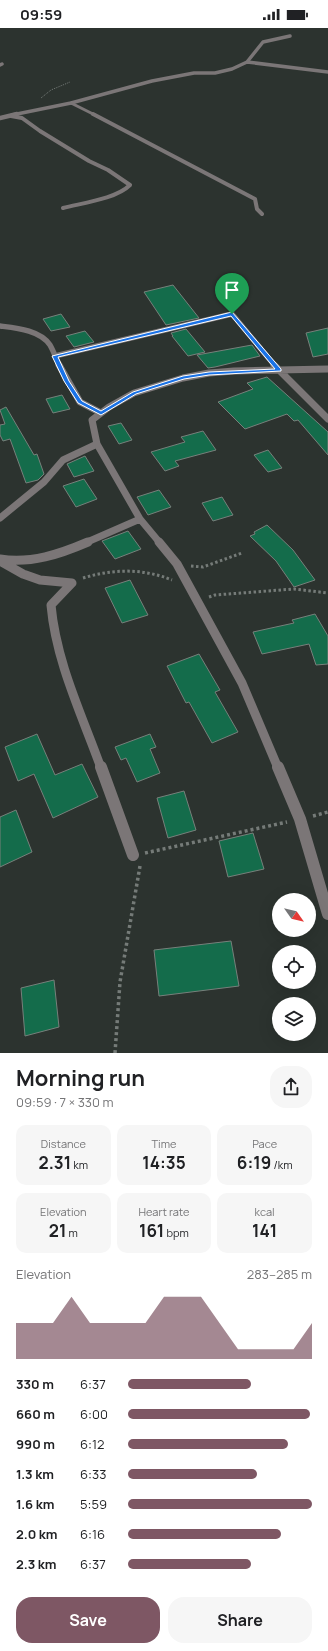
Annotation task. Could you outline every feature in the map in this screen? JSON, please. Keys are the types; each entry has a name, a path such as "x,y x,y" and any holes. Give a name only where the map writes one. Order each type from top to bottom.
{"street":[{"path":"0,118 70,103 152,81 194,73 214,73 232,69 248,62 263,42 290,36"},
{"path":"248,62 328,72"},
{"path":"55,356 232,314 279,370 328,419"},
{"path":"0,326 14,327 37,334 49,344 67,381 80,402 101,413"},
{"path":"328,369 222,372 183,378 134,393 92,420 97,444 140,519 177,564 242,682 300,819 328,914"},
{"path":"0,518 44,482 63,460 97,444"},
{"path":"0,560 18,561 64,551 140,519"},
{"path":"0,560 23,574 40,580 72,583 51,604 53,627 58,650 133,855"}],"lane":[{"path":"70,103 255,199 257,209 262,214"},
{"path":"11,116 22,118 40,131 89,161 108,170 130,186 128,189 117,193 63,208"}],"path":[{"path":"37,100 42,98 51,90 70,82"},
{"path":"177,564 203,567 242,553"},
{"path":"69,582 96,574 129,570 160,574 190,588"},
{"path":"197,601 215,595 294,589 328,593"},
{"path":"115,1053 115,1023 121,972 143,853 328,812"}],"building":[{"path":"173,285 199,318 166,325 144,292"},
{"path":"61,314 70,327 51,331 43,319"},
{"path":"328,328 328,354 313,357 306,333"},
{"path":"186,329 205,352 188,356 171,333"},
{"path":"85,331 94,342 74,347 66,336"},
{"path":"252,345 260,356 215,367 208,368 197,355"},
{"path":"267,377 328,432 328,455 298,420 294,421 287,414 245,429 218,402 253,389 247,383"},
{"path":"62,395 70,409 53,413 46,399"},
{"path":"6,407 34,455 37,454 44,474 38,480 26,483 10,439 3,441 0,435 0,425 5,424 0,410"},
{"path":"121,423 132,440 119,444 108,426"},
{"path":"203,431 216,450 175,461 179,466 165,471 151,452 185,442 181,437"},
{"path":"268,450 282,468 268,472 254,455"},
{"path":"85,456 94,471 74,477 67,464"},
{"path":"84,479 97,499 76,507 63,486"},
{"path":"159,490 171,507 148,515 137,497"},
{"path":"222,497 233,515 213,521 202,503"},
{"path":"267,525 293,550 315,580 294,587 276,561 250,536"},
{"path":"128,531 141,549 115,559 102,541"},
{"path":"130,580 148,615 122,623 105,588"},
{"path":"315,614 328,636 328,664 316,665 309,644 262,654 253,632 294,623 292,620"},
{"path":"199,654 220,690 215,692 238,732 212,743 189,702 186,703 167,666"},
{"path":"37,734 55,775 82,764 98,797 53,818 34,774 18,781 5,747"},
{"path":"150,734 156,747 150,749 160,773 137,782 126,758 121,760 115,747"},
{"path":"184,791 196,830 168,838 157,798"},
{"path":"16,810 32,852 0,867 0,817"},
{"path":"253,833 264,869 228,877 219,841"},
{"path":"231,941 239,986 159,996 154,950"},
{"path":"54,980 59,1027 25,1036 21,988"}],"route":[{"path":"232,314 279,370 209,373 183,378 134,393 101,413 88,408 80,402 67,381 55,356 194,322 232,314"}]}
